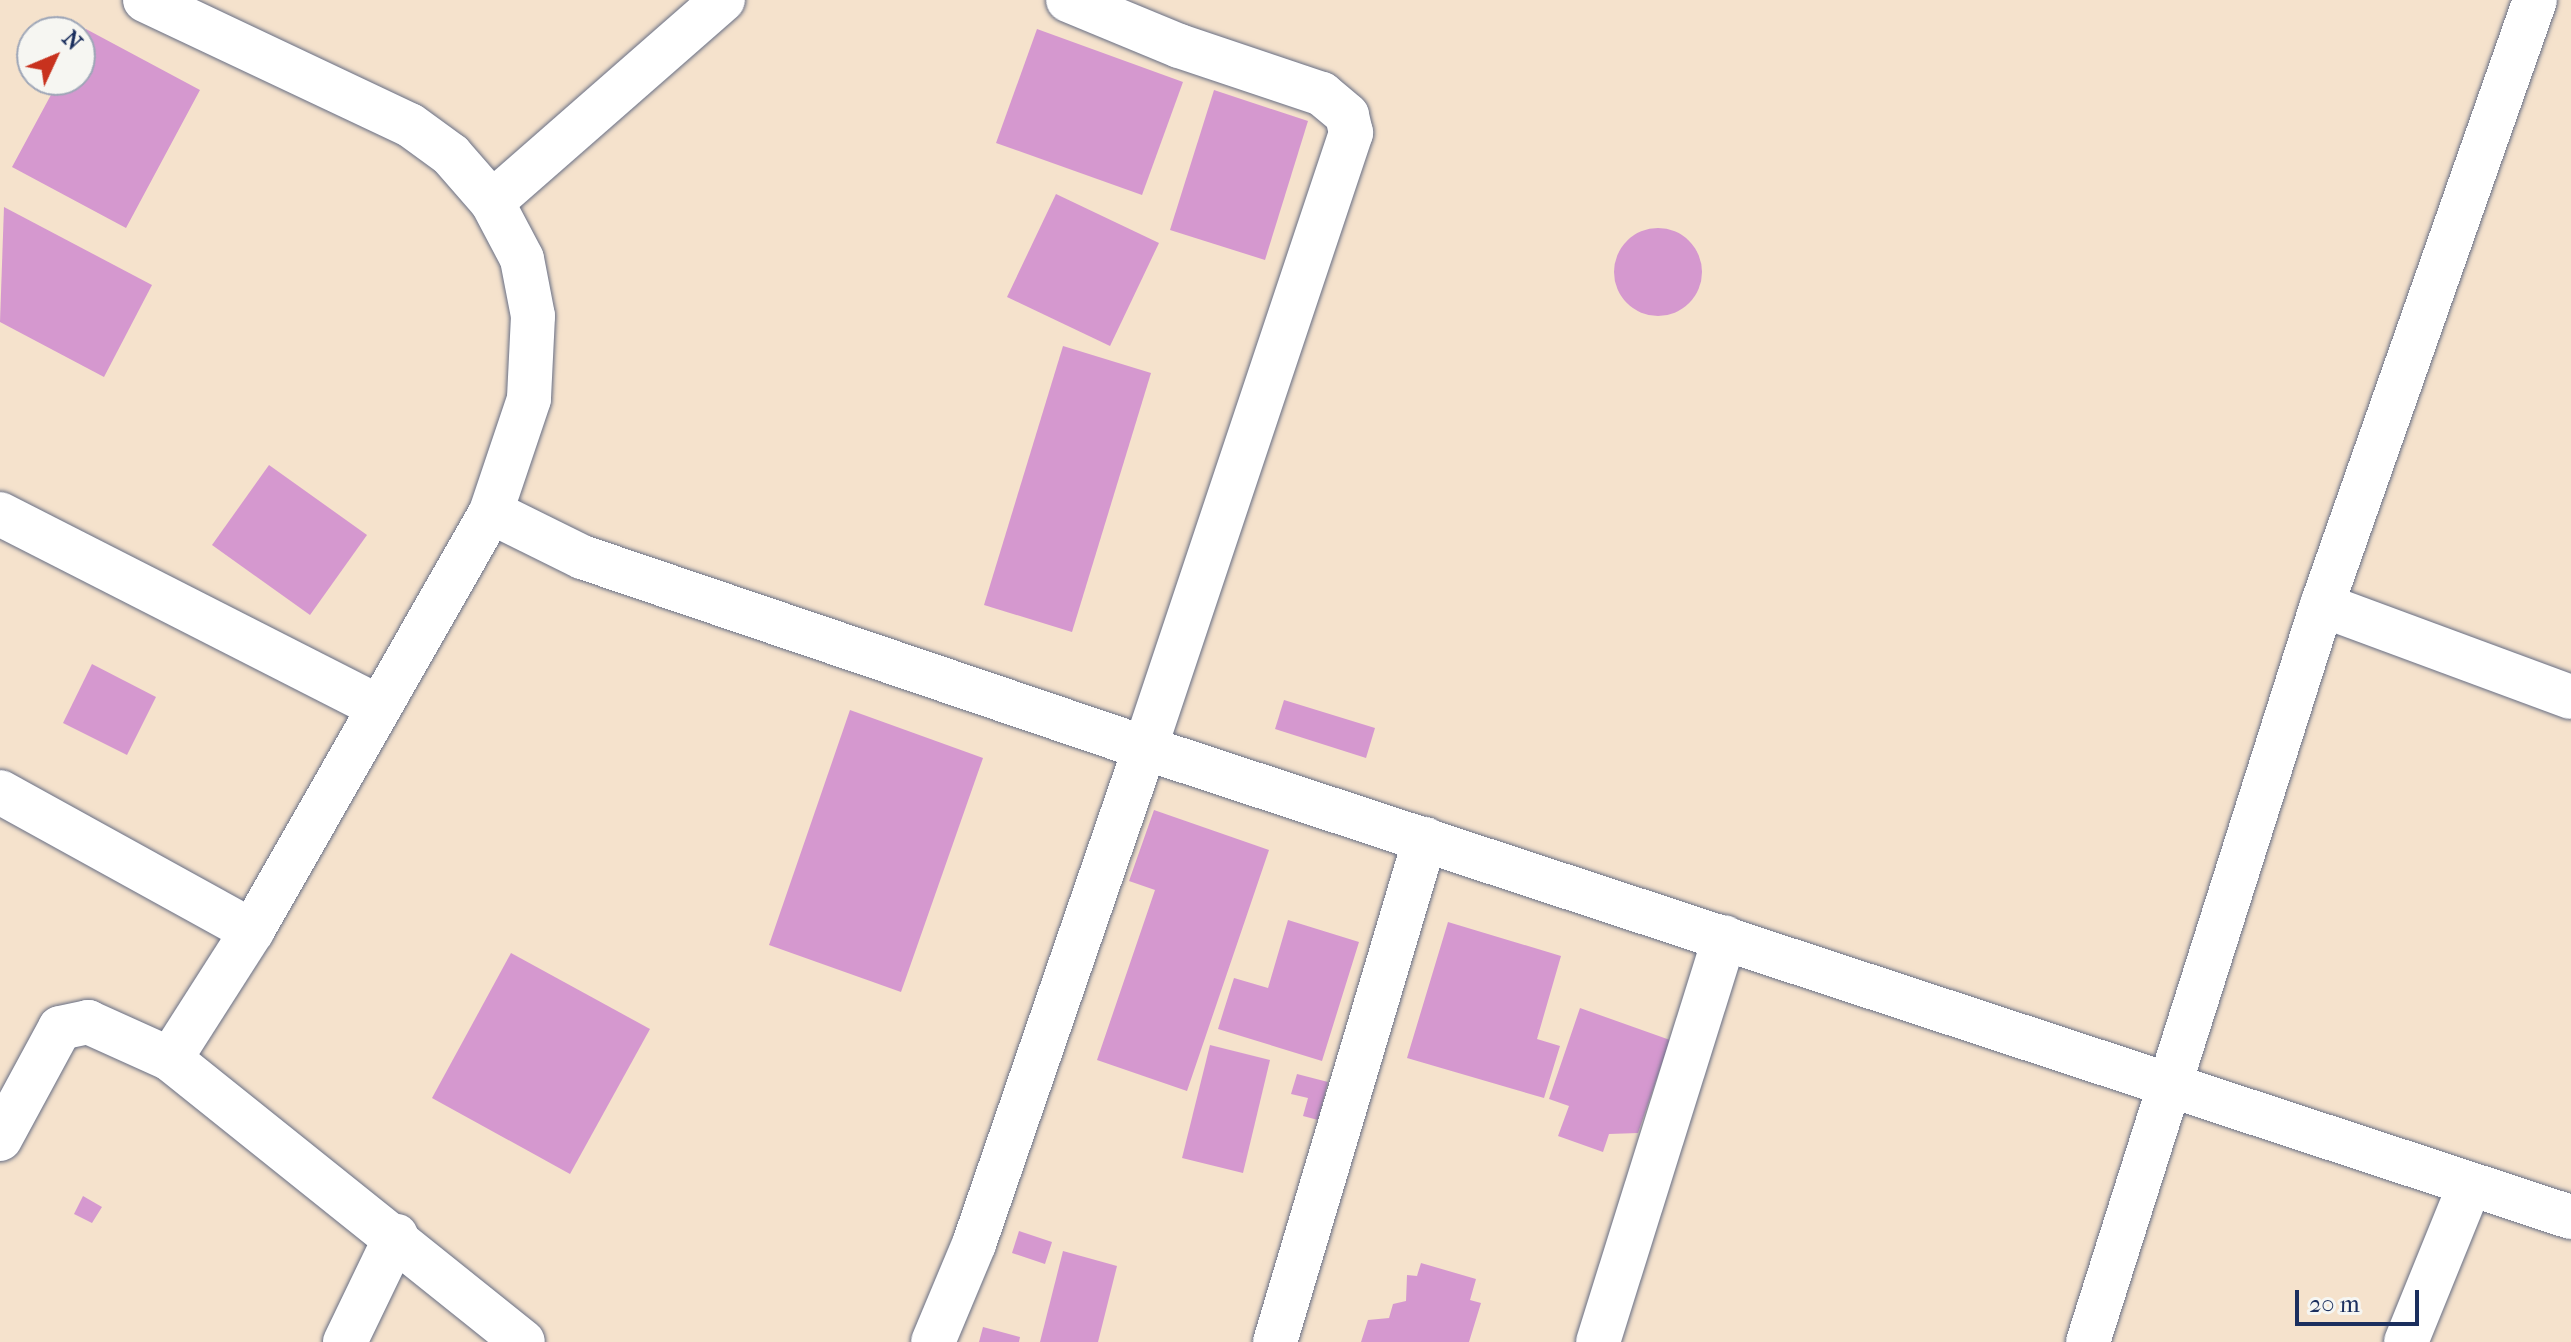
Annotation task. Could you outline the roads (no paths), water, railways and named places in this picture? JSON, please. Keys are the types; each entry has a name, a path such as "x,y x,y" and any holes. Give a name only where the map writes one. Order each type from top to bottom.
{"street":[{"path":"145,0 410,125 451,155 492,202 522,259 533,316 529,399 491,512 252,931 170,1059"},
{"path":"492,202 723,0"},
{"path":"933,1342 974,1244 1145,748 1351,133 1347,115 1322,94 1179,46 1068,0"},
{"path":"2088,1342 2167,1083 2322,605 2535,0"},
{"path":"491,512 582,557 1145,748 2571,1217"},
{"path":"0,514 379,707"},
{"path":"2322,605 2571,697"},
{"path":"0,792 252,931"},
{"path":"1275,1342 1425,839"},
{"path":"1598,1342 1725,937"},
{"path":"0,1139 60,1028 88,1022 170,1059 396,1236 523,1342"},
{"path":"2406,1342 2470,1184"},
{"path":"345,1342 396,1236"}]}
